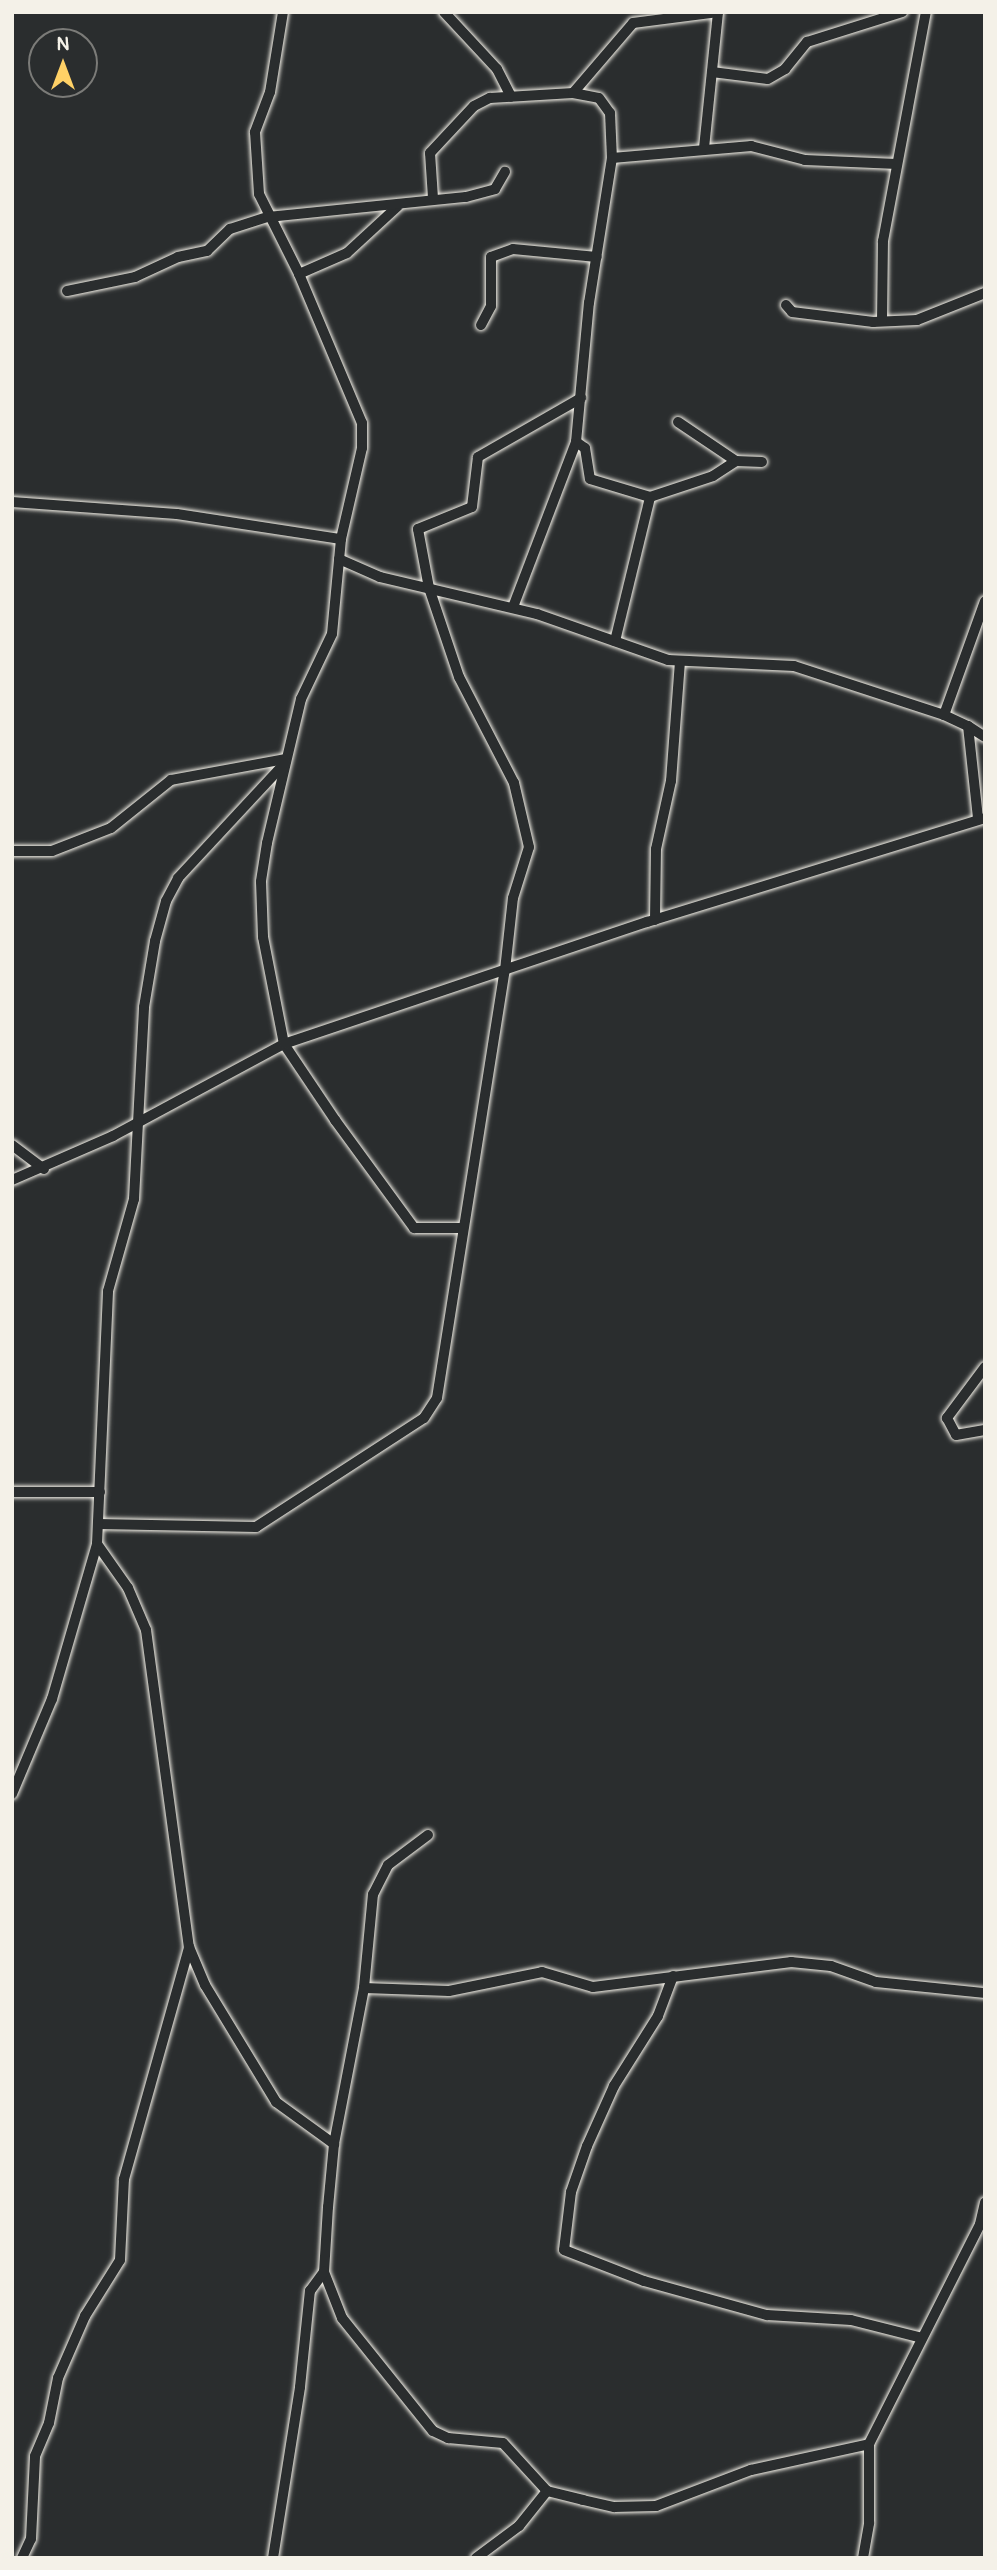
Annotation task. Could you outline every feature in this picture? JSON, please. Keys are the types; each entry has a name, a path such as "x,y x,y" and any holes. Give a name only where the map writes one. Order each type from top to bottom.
{"street":[{"path":"283,12 270,92 255,132 253,165 268,217 299,274 362,423 362,448 341,539 332,634 301,699 285,761 261,882 263,937 284,1044 414,1228 463,1228"},
{"path":"444,12 497,69 511,97"},
{"path":"573,93 633,23 718,12 704,148"},
{"path":"712,72 768,79 785,69 807,42 902,12"},
{"path":"882,321 883,241 926,12"},
{"path":"433,198 430,153 474,106 490,98 573,93 607,104 612,158 597,257 576,442 513,607"},
{"path":"612,158 751,146 805,160 897,164"},
{"path":"67,291 135,277 178,257 207,251 230,229 268,217 397,206 495,189 505,172"},
{"path":"299,274 347,253 397,206"},
{"path":"481,326 491,306 491,257 513,249 597,257"},
{"path":"786,305 792,312 882,321 933,316 985,293"},
{"path":"98,1524 256,1527 424,1418 437,1398 505,970 513,898 528,839 514,783 459,677 429,588 418,529 422,524 472,507 478,457 581,398"},
{"path":"678,422 736,461 762,462"},
{"path":"576,442 585,448 590,479 650,497 713,476 736,461"},
{"path":"615,641 650,497"},
{"path":"12,502 177,514 341,539"},
{"path":"339,559 380,577 513,607 680,662 794,666 944,715 985,737"},
{"path":"944,715 985,601"},
{"path":"655,920 656,849 671,781 680,662"},
{"path":"12,1180 44,1169 284,1044 655,920 879,853 981,818 968,726"},
{"path":"12,851 52,851 111,828 172,780 285,761"},
{"path":"12,1794 52,1699 97,1544 108,1291 134,1199 141,1120 144,1007 166,901 197,854 285,761"},
{"path":"12,1145 44,1169"},
{"path":"985,1367 947,1418 956,1435 985,1430"},
{"path":"12,1492 100,1492"},
{"path":"97,1544 128,1588 146,1630 189,1947 205,1985 276,2102 334,2144"},
{"path":"428,1835 388,1865 378,1879 364,1988 334,2144 324,2272 342,2318 433,2431 448,2438 503,2443 547,2491 614,2507 656,2506 742,2472 869,2444"},
{"path":"23,2558 31,2539 35,2456 49,2423 58,2378 85,2316 120,2260 124,2179 189,1947"},
{"path":"364,1988 449,1991 526,1972 542,1972 593,1987 791,1962 831,1966 876,1982 985,1993"},
{"path":"673,1976 658,2016 614,2086 587,2146 571,2192 564,2250 644,2281 767,2315 851,2320 922,2338"},
{"path":"863,2558 869,2523 869,2444 982,2223 985,2203"},
{"path":"273,2558 300,2388 310,2291 324,2272"},
{"path":"476,2558 519,2526 547,2491"}]}
